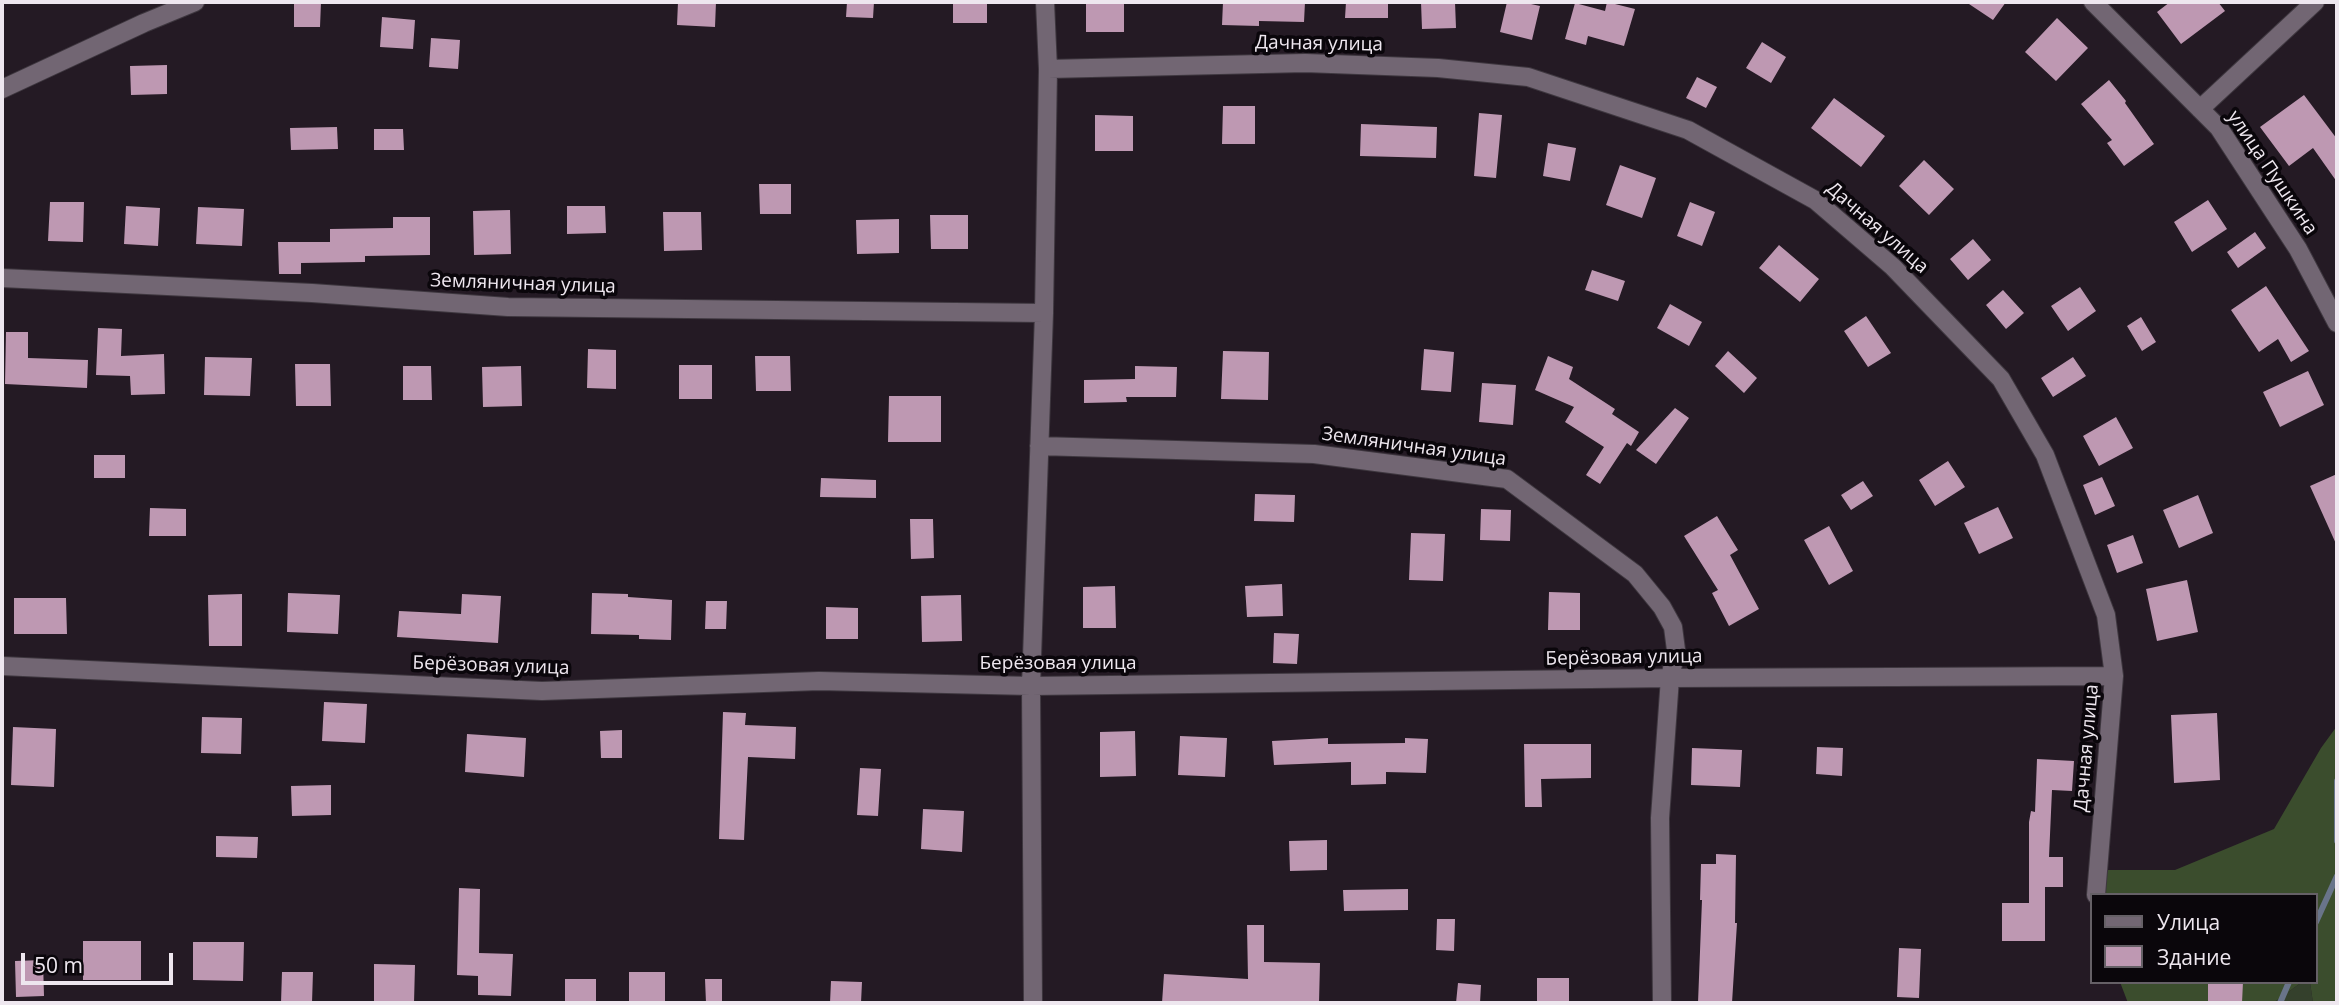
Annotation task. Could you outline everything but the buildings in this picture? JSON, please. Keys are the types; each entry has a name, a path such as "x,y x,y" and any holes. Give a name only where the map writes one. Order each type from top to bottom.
{"street":[{"path":"2,89 195,2"},
{"path":"1033,1003 1031,686 1044,313 1048,69 1045,2"},
{"name":"улица Пушкина","path":"2093,2 2219,128 2298,249 2337,323"},
{"path":"2200,109 2315,2"},
{"name":"Дачная улица","path":"1048,69 1305,63 1438,68 1528,77 1688,130 1815,200 1893,267 2001,379 2045,455 2106,615 2114,676 2095,893"},
{"name":"Земляничная улица","path":"2,278 312,293 508,307 1044,313"},
{"name":"Земляничная улица","path":"1039,446 1314,454 1507,479 1635,574 1648,588 1673,627 1676,650 1670,678 1660,818 1662,1003"},
{"name":"Берёзовая улица","path":"2,667 542,691 820,681 1031,686 2114,676"}],"green space":[{"path":"2337,726 2337,1003 2313,1003 2310,984 2318,984 2318,893 2101,893 2103,870 2175,870 2274,829 2321,748"},
{"path":"2121,984 2299,984 2273,1003 2128,1003"},
{"path":"2299,984 2310,984 2313,1003 2273,1003"}],"waterway":[{"path":"2337,781 2337,841"},
{"path":"2318,918 2337,876"},
{"path":"2280,1003 2288,984"}]}
